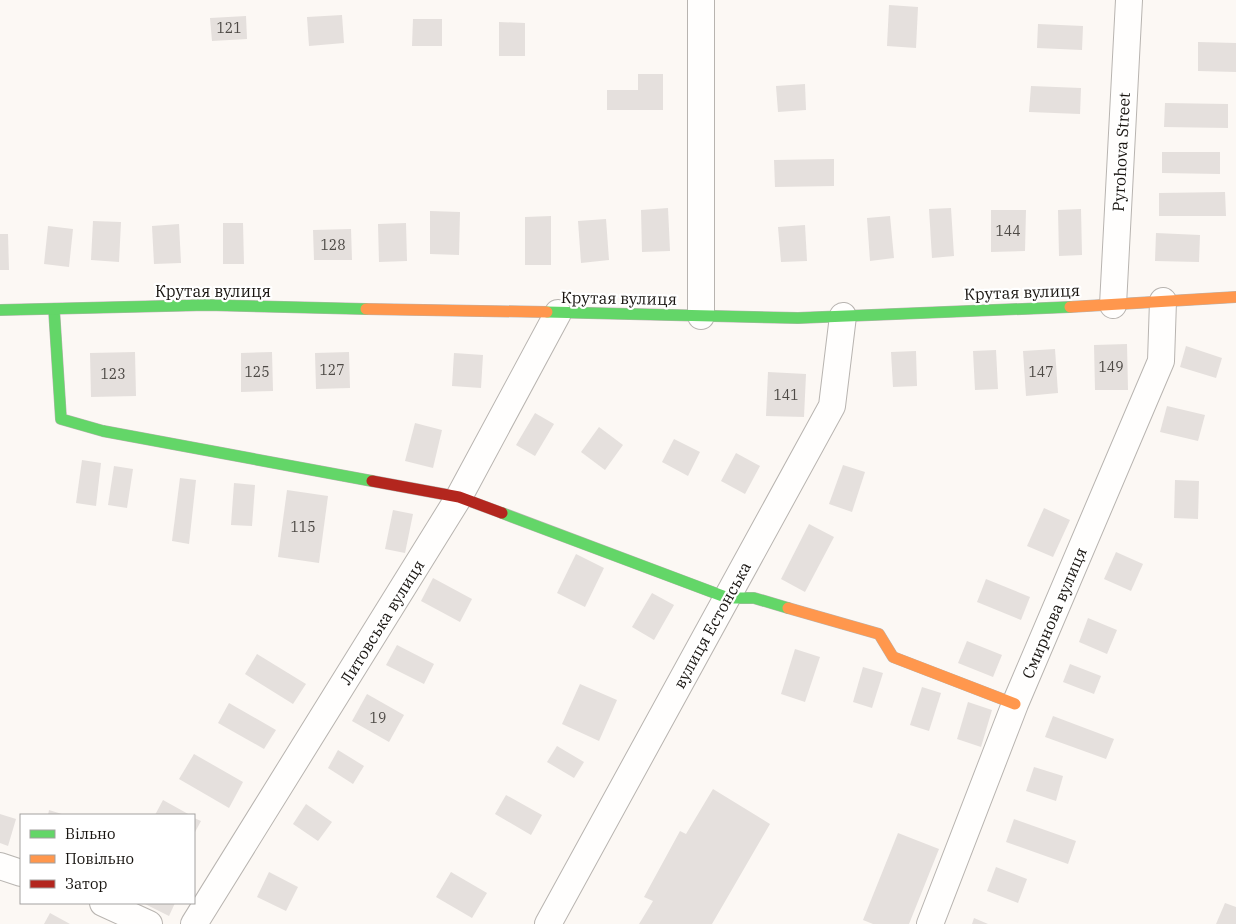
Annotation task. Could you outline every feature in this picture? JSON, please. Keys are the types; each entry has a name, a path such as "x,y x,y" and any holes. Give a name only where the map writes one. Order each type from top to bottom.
{"street":[{"path":"701,0 702,316"},
{"name":"Pyrohova Street","path":"1113,305 1129,0"},
{"name":"Крутая вулиця","path":"0,310 207,305 798,318 1113,305 1236,297"},
{"name":"Смирнова вулиця","path":"930,924 1015,704 1161,361 1164,301"},
{"path":"54,309 61,420 112,433 460,497 728,598 754,598 879,634 893,657 1015,704"},
{"name":"Литовська вулиця","path":"194,924 460,497 558,313"},
{"name":"вулиця Естонська","path":"548,924 832,406 843,316"},
{"path":"0,866 20,873"},
{"path":"105,904 150,924"}],"building":[{"path":"889,5 918,7 916,48 887,46"},
{"path":"342,15 344,43 309,46 307,17"},
{"path":"246,16 247,39 212,41 210,18"},
{"path":"413,19 442,19 442,46 412,46"},
{"path":"499,22 525,23 525,56 499,56"},
{"path":"1038,24 1083,26 1082,50 1037,48"},
{"path":"1198,42 1236,43 1236,72 1198,71"},
{"path":"638,74 663,74 663,110 607,110 607,90 638,90"},
{"path":"805,84 806,110 778,112 776,86"},
{"path":"1031,86 1081,88 1080,114 1029,112"},
{"path":"1165,103 1228,104 1228,128 1164,127"},
{"path":"1162,152 1220,152 1220,174 1162,173"},
{"path":"834,159 834,186 775,187 774,160"},
{"path":"1225,192 1226,216 1159,216 1159,193"},
{"path":"668,208 670,251 642,252 641,210"},
{"path":"951,208 954,256 932,258 929,209"},
{"path":"1081,209 1082,255 1059,256 1058,210"},
{"path":"991,210 1026,210 1025,251 991,252"},
{"path":"430,211 460,212 459,255 430,254"},
{"path":"551,216 551,265 525,265 525,217"},
{"path":"890,216 894,258 870,261 867,218"},
{"path":"606,219 609,260 581,263 578,221"},
{"path":"93,221 121,222 119,262 91,260"},
{"path":"223,223 243,223 244,264 223,264"},
{"path":"406,223 407,261 379,262 378,224"},
{"path":"179,224 181,263 154,264 152,226"},
{"path":"805,225 807,261 781,262 778,227"},
{"path":"48,226 73,229 69,267 44,264"},
{"path":"351,229 352,260 314,260 313,230"},
{"path":"1156,233 1200,235 1199,262 1155,261"},
{"path":"0,234 8,234 9,270 0,270"},
{"path":"1127,344 1128,390 1095,390 1094,345"},
{"path":"1186,346 1222,358 1216,378 1180,367"},
{"path":"1055,349 1058,393 1026,396 1023,351"},
{"path":"996,350 998,389 975,390 973,351"},
{"path":"916,351 917,386 893,387 891,352"},
{"path":"135,352 136,396 91,397 90,353"},
{"path":"272,352 273,391 241,392 241,353"},
{"path":"349,352 350,388 316,389 315,353"},
{"path":"454,353 483,355 481,388 452,386"},
{"path":"768,372 806,374 804,417 766,416"},
{"path":"1167,406 1205,415 1198,441 1160,432"},
{"path":"535,413 554,424 535,456 516,445"},
{"path":"415,423 442,430 433,468 405,461"},
{"path":"599,427 623,445 605,470 581,452"},
{"path":"674,439 700,452 688,476 662,462"},
{"path":"736,453 760,466 745,494 721,481"},
{"path":"82,460 101,463 96,506 76,503"},
{"path":"843,465 865,472 852,512 829,504"},
{"path":"114,466 133,469 127,508 108,505"},
{"path":"180,478 196,480 189,544 172,541"},
{"path":"1175,480 1199,481 1198,519 1174,518"},
{"path":"234,483 255,485 252,526 231,525"},
{"path":"287,490 328,496 319,563 278,557"},
{"path":"1044,508 1070,520 1053,557 1027,546"},
{"path":"393,510 413,514 405,553 385,549"},
{"path":"809,524 834,537 805,592 781,579"},
{"path":"1116,552 1143,564 1131,591 1104,579"},
{"path":"576,554 604,568 585,607 557,593"},
{"path":"433,578 472,599 460,622 421,601"},
{"path":"986,579 1030,597 1021,620 977,602"},
{"path":"652,593 674,605 654,640 632,627"},
{"path":"1088,618 1117,630 1107,654 1079,642"},
{"path":"967,641 1002,655 993,677 958,663"},
{"path":"397,645 434,664 424,684 386,665"},
{"path":"795,649 820,657 805,702 781,694"},
{"path":"257,654 306,684 293,704 245,674"},
{"path":"1070,664 1101,676 1094,694 1063,682"},
{"path":"863,667 883,673 872,708 853,702"},
{"path":"580,684 617,700 599,741 562,724"},
{"path":"922,687 941,693 929,731 910,725"},
{"path":"367,694 404,715 389,742 352,721"},
{"path":"968,702 992,710 981,747 957,739"},
{"path":"229,703 276,730 264,749 218,723"},
{"path":"1053,716 1114,739 1106,759 1045,737"},
{"path":"557,746 584,762 574,778 547,762"},
{"path":"338,750 364,766 353,784 328,768"},
{"path":"194,754 243,782 229,808 179,779"},
{"path":"1034,767 1063,776 1056,801 1026,791"},
{"path":"713,789 770,824 712,924 639,924 653,901 644,897 680,831 686,834"},
{"path":"506,795 542,815 531,835 495,814"},
{"path":"163,800 188,814 156,814"},
{"path":"306,804 332,822 318,841 293,824"},
{"path":"49,810 62,814 48,814"},
{"path":"0,814 16,819 8,846 0,843"},
{"path":"195,818 201,821 195,832"},
{"path":"1014,819 1076,841 1068,864 1006,842"},
{"path":"898,833 939,849 909,924 873,924 863,920"},
{"path":"996,867 1027,879 1018,903 987,891"},
{"path":"269,872 298,887 286,911 257,897"},
{"path":"451,872 487,893 472,918 436,897"},
{"path":"1225,903 1236,907 1236,924 1216,924"},
{"path":"145,904 175,904 169,916"},
{"path":"50,913 70,924 44,924"},
{"path":"974,918 988,924 972,924"}],"traffic: fast":[{"path":"0,310 207,305 366,309"},
{"path":"547,312 798,318 1070,307"},
{"path":"54,309 61,419 103,431 372,481"},
{"path":"502,513 728,598 754,598 788,608"}],"traffic: slow":[{"path":"1070,307 1236,297"},
{"path":"366,309 547,312"},
{"path":"788,608 879,634 893,657 1015,704"}],"traffic: jam":[{"path":"372,481 459,497 502,513"}]}
